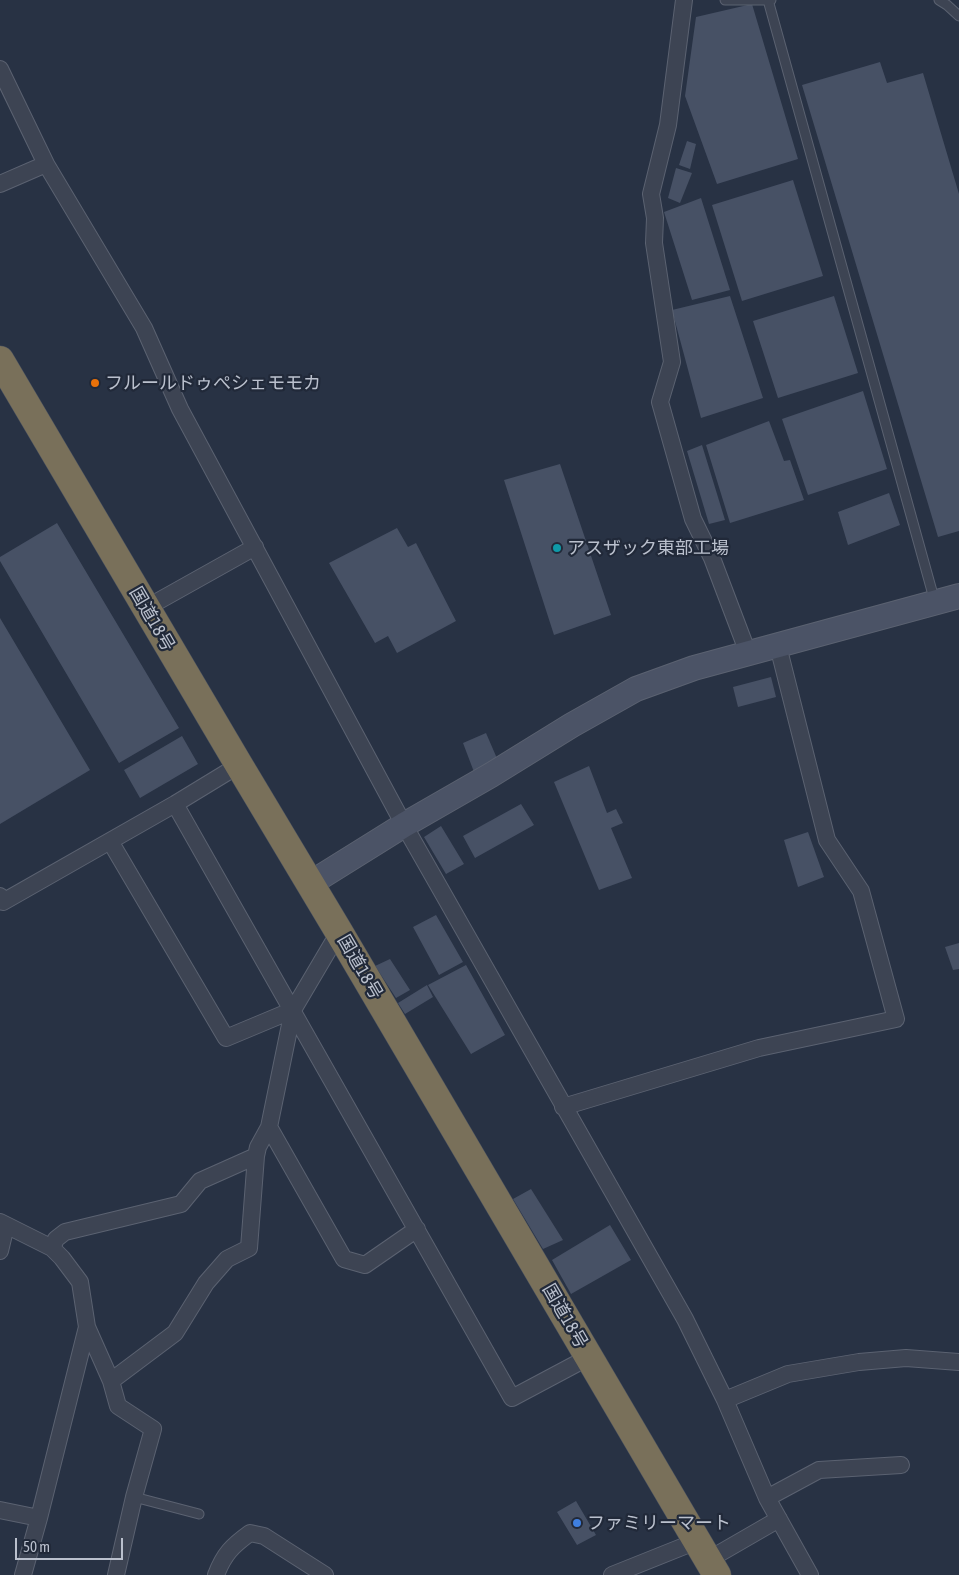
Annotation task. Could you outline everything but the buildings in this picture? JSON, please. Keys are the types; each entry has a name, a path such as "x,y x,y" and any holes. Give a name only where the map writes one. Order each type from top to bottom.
{"highway":[{"name":"国道18号","path":"0,360 239,765 311,883 707,1559"}],"street":[{"path":"684,0 668,124 651,194 655,218 654,243 672,362 660,402 693,519 712,558 748,653"},
{"path":"0,69 46,164 144,328 180,409 404,825 684,1319 725,1400 767,1498 810,1575"},
{"path":"0,184 46,164"},
{"path":"146,608 254,547"},
{"path":"311,883 404,825 636,689 694,668 959,596"},
{"path":"563,1107 759,1048 896,1019 861,891 827,840 778,646"},
{"path":"0,896 3,902 175,804 239,765"},
{"path":"175,804 294,1010 512,1398 589,1357"},
{"path":"110,841 226,1038 294,1010"},
{"path":"111,1381 175,1333 211,1277 227,1258 249,1248 256,1156 258,1147 269,1127 294,1010 339,932"},
{"path":"269,1127 344,1259 365,1265 417,1229"},
{"path":"52,1248 56,1238 65,1232 181,1204 200,1181 256,1156"},
{"path":"0,1251 3,1224 52,1248 62,1258 80,1282 87,1326 111,1381 118,1406 153,1429 134,1497 116,1575"},
{"path":"23,1575 87,1326"},
{"path":"725,1400 788,1374 859,1362 906,1358 959,1362"},
{"path":"767,1498 819,1470 901,1465"},
{"path":"0,1510 39,1518"},
{"path":"612,1575 707,1559 779,1519"},
{"path":"216,1575 225,1554 236,1542 250,1533 264,1536 325,1575"}],"lane":[{"path":"726,0 770,0 935,602"},
{"path":"939,0 959,16"},
{"path":"134,1497 199,1514"}],"place":[{"name":"フルールドゥぺシェモモカ","path":"95,383"},
{"name":"アスザック東部工場","path":"557,548"},
{"name":"ファミリーマート","path":"577,1523"}]}
